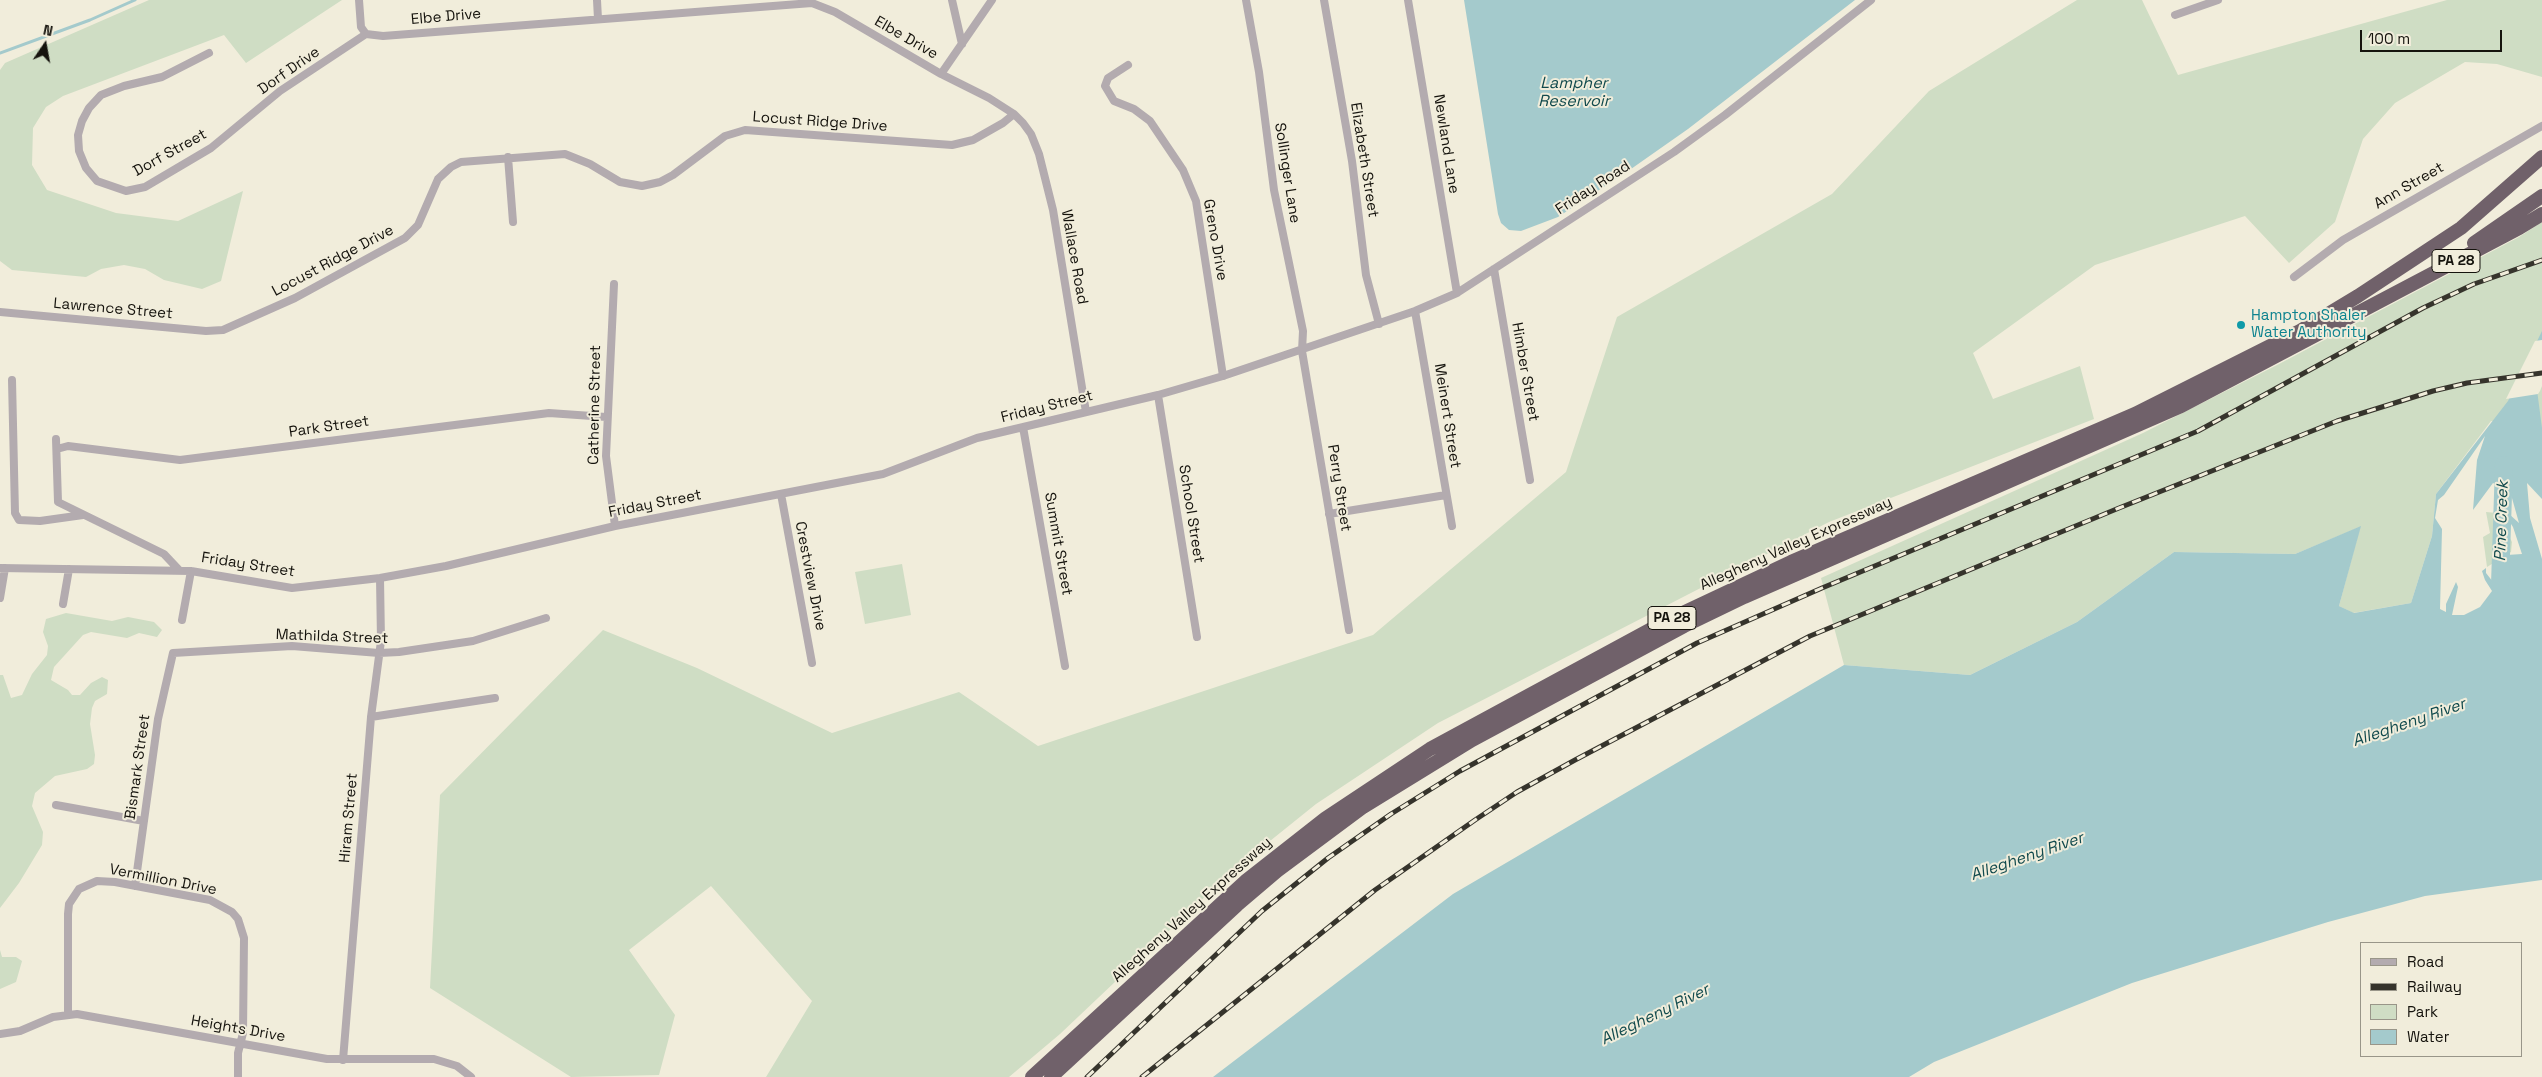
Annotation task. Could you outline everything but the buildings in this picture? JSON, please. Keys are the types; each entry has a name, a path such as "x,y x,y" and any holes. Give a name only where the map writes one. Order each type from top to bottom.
{"highway":[{"name":"Allegheny Valley Expressway","path":"1032,1077 1247,880 1326,818 1430,749 1672,618 1791,562 2135,414 2300,331 2358,296 2460,228 2542,157"},
{"path":"2460,228 2542,170"},
{"path":"2368,307 2482,238 2542,196"},
{"name":"Allegheny Valley Expressway","path":"1052,1077 1236,905 1277,871 1362,807 1472,740 1684,626 1744,597 2181,406 2542,214"}],"street":[{"path":"359,0 359,20 366,34"},
{"path":"597,0 598,18"},
{"path":"952,0 962,44"},
{"path":"941,74 992,0"},
{"name":"Sollinger Lane","path":"1246,0 1259,72 1274,190 1303,331 1302,351"},
{"name":"Elizabeth Street","path":"1324,0 1352,161 1366,275 1380,324"},
{"name":"Newland Lane","path":"1408,0 1456,293"},
{"name":"Friday Road","path":"1302,351 1415,311 1456,293 1674,152 1725,115 1871,0"},
{"path":"2175,15 2218,0"},
{"name":"Elbe Drive","path":"366,34 383,36 812,1 941,74 989,98 1014,114"},
{"name":"Dorf Drive","path":"230,133 280,91 366,34"},
{"name":"Dorf Street","path":"209,53 162,77 124,86 101,95 82,121 78,135 80,152 86,168 97,181 126,191 145,186 211,148 230,133"},
{"name":"Greno Drive","path":"1128,65 1108,78 1105,86 1114,101 1134,109 1150,121 1183,170 1196,201 1224,376"},
{"name":"Locust Ridge Drive","path":"223,330 251,320 295,298 405,238 418,225 438,179 451,166 461,162 565,154 590,164 620,182 642,186 660,182 673,175 725,136 745,130 952,145 973,140 1004,123 1014,114"},
{"name":"Wallace Road","path":"1014,114 1033,141 1053,210 1086,412"},
{"name":"Ann Street","path":"2294,277 2343,240 2542,126"},
{"path":"508,157 513,222"},
{"name":"Himber Street","path":"1494,269 1530,480"},
{"name":"Catherine Street","path":"614,284 606,417 606,464 615,526"},
{"name":"Meinert Street","path":"1415,311 1452,526"},
{"name":"Lawrence Street","path":"0,312 206,331 223,330"},
{"name":"Friday Street","path":"3,568 190,570 292,588 380,578 446,566 615,526 883,474 951,447 1024,427 1158,395 1302,351"},
{"name":"Perry Street","path":"1302,351 1349,630"},
{"path":"12,380 15,513 19,520 40,521 83,514"},
{"name":"School Street","path":"1158,395 1198,637"},
{"name":"Park Street","path":"57,449 68,446 180,460 549,413 606,417"},
{"name":"Summit Street","path":"1024,427 1065,666"},
{"path":"56,439 58,502 164,554 179,570"},
{"name":"Crestview Drive","path":"781,494 812,663"},
{"path":"1330,514 1446,495"},
{"path":"0,598 3,568"},
{"path":"63,604 69,569"},
{"path":"182,620 190,570"},
{"name":"Hiram Street","path":"343,1060 371,717 379,653 380,578"},
{"name":"Mathilda Street","path":"173,653 292,646 379,653 473,641 546,618"},
{"name":"Bismark Street","path":"136,886 158,719 173,653"},
{"path":"371,717 495,698"},
{"path":"56,805 144,821"},
{"name":"Vermillion Drive","path":"68,1014 68,914 74,895 87,884 97,881 136,886 210,900 232,912 238,919 244,938 243,1033 238,1053 238,1077"},
{"name":"Heights Drive","path":"0,1034 20,1031 53,1017 68,1014 343,1060 434,1059 457,1066 471,1077"}],"green space":[{"path":"149,0 342,0 246,63 224,35 63,96 46,107 33,128 32,165 47,190 116,213 178,221 243,191 221,281 202,289 164,280 145,269 124,265 101,269 86,277 12,270 0,261 0,70 5,63"},
{"path":"2077,0 2142,0 2178,75 2447,0 2542,0 2542,77 2497,64 2465,62 2395,103 2363,139 2335,222 2289,263 2245,216 2095,265 1973,353 1993,399 2080,366 2094,419 1829,522 1438,723 1316,804 1229,874 1060,1034 1009,1077 766,1077 812,1001 711,886 629,950 675,1015 659,1075 571,1077 430,988 440,795 603,630 697,668 832,733 959,692 1038,746 1373,635 1566,472 1617,317 1832,194 1929,91"},
{"path":"2542,222 2542,428 2491,421 2436,494 2432,536 2411,603 2353,613 2339,606 2360,527 2295,554 2174,552 2077,622 1970,675 1844,665 1821,578 2143,433 2279,364 2519,237"},
{"path":"2486,512 2497,513 2512,542 2511,552 2487,567 2483,537 2490,533"},
{"path":"902,564 911,615 865,624 855,572"},
{"path":"66,613 112,621 128,617 154,622 162,630 157,637 139,633 127,638 91,632 83,635 54,667 51,680 68,690 72,695 80,695 91,683 102,677 108,680 107,694 95,701 92,708 90,724 95,755 94,764 87,769 55,776 35,793 32,806 43,832 42,845 19,883 0,908 0,675 3,675 11,698 22,695 32,674 47,655 48,646 43,632 46,619"},
{"path":"0,950 2,957 16,957 22,961 16,982 0,989"}],"water":[{"name":"Lampher Reservoir","path":"1464,0 1855,0 1688,129 1631,169 1558,217 1521,231 1509,230 1501,223 1498,214"},
{"name":"Allegheny River","path":"2542,331 2542,380 2537,390 2542,428 2542,499 2527,483 2530,518 2542,559 2542,880 2425,896 2328,922 2132,983 1934,1062 1909,1077 1213,1077 1453,894 1844,665 1970,675 2077,622 2174,552 2295,554 2361,526 2339,606 2354,613 2411,603 2432,536 2436,494 2508,401","holes":["2485,436 2477,460 2473,510 2493,483 2510,491 2519,523 2498,504 2513,527 2522,554 2507,555 2492,571 2497,587 2486,573 2486,568 2482,571 2492,591 2480,607 2464,615 2452,615 2458,587 2456,582 2446,604 2446,612 2440,609 2442,529 2435,518 2438,500 2444,495"]}],"pier":[{"path":"2542,340 2542,386 2540,391 2538,394 2506,399 2535,341"}],"waterway":[{"path":"0,53 90,20 135,0"},
{"name":"Pine Creek","path":"2500,584 2504,465"}],"railway":[{"path":"1087,1077 1262,911 1328,858 1391,814 1460,771 1697,643 1822,588 2198,431 2423,308 2474,284 2542,260"},
{"path":"1142,1077 1375,890 1517,792 1810,636 2119,508 2337,421 2433,391 2467,383 2542,373"}],"place":[{"name":"Hampton Shaler Water Authority","path":"2241,325"}]}
